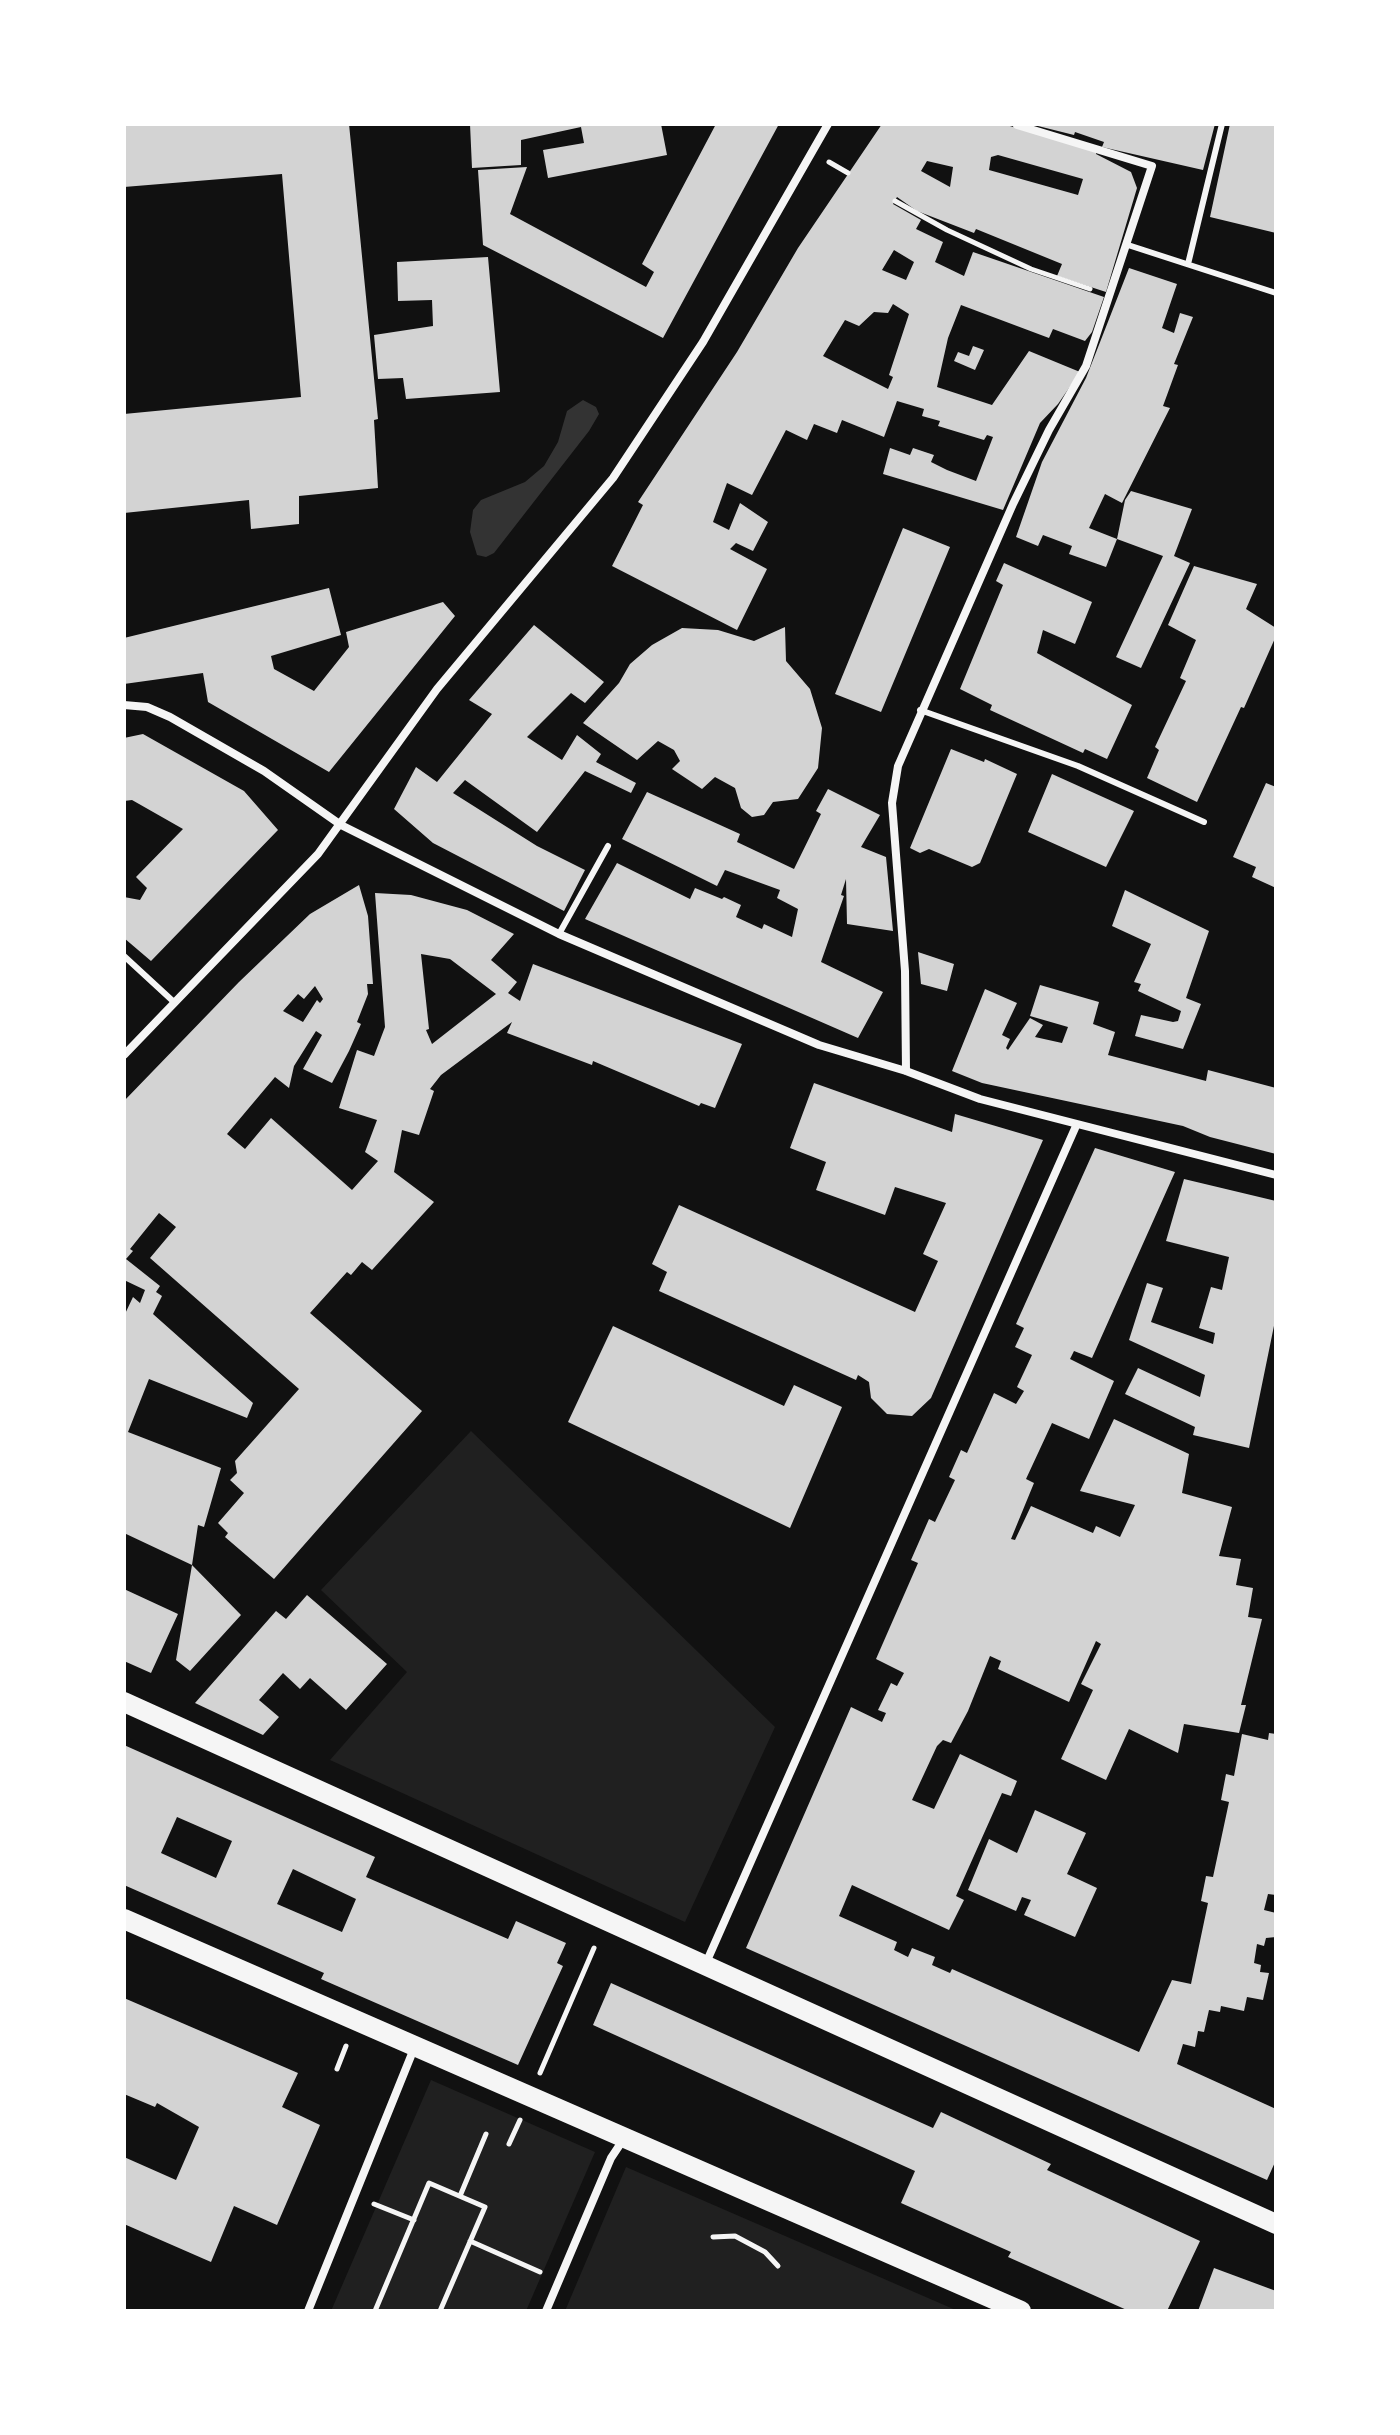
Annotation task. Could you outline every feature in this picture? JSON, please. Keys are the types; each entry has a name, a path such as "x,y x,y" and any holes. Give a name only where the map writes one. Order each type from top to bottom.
{"main road":[{"path":"124,1702 1274,2220"},
{"path":"124,1919 626,2135 1021,2311"}],"street":[{"path":"124,1055 341,825 368,781 437,689 613,478 703,342 828,124"},
{"path":"906,1071 905,971 892,803 898,766 1013,504 1049,430 1086,366 1152,166 1017,125"},
{"path":"124,705 147,707 170,717 264,771 341,825 559,934 819,1045 906,1071 980,1099 1276,1175"},
{"path":"706,1964 1076,1126"},
{"path":"308,2311 415,2045"},
{"path":"546,2311 611,2158 626,2135"}],"lane":[{"path":"1188,264 1222,124"},
{"path":"1128,245 1276,293"},
{"path":"920,710 1078,766 1204,822"},
{"path":"559,934 608,846"},
{"path":"124,956 175,1003"}],"path":[{"path":"829,162 848,173"},
{"path":"895,201 947,230 1031,269 1105,294"},
{"path":"538,2077 594,1948"},
{"path":"337,2069 346,2046"},
{"path":"509,2144 520,2119"},
{"path":"460,2196 486,2134"},
{"path":"375,2311 429,2183 485,2207 440,2311"},
{"path":"355,2196 414,2220"},
{"path":"713,2237 735,2236 765,2252 778,2266"},
{"path":"470,2241 559,2280"}],"shaded area":[{"path":"583,400 596,407 599,414 589,431 494,553 486,557 477,555 470,532 473,510 481,500 525,482 544,466 558,442 567,411"},
{"path":"471,1431 775,1727 685,1922 330,1760 407,1672 321,1590"},
{"path":"431,2080 595,2152 526,2311 331,2311"},
{"path":"626,2167 958,2311 565,2311"}],"building":[{"path":"124,124 349,124 378,419 374,420 378,488 299,496 299,524 251,529 249,500 124,513 124,414 301,397 282,174 124,187"},
{"path":"470,124 661,124 667,155 548,178 543,150 584,143 581,127 521,140 521,165 472,168"},
{"path":"716,124 779,124 663,338 483,245 478,170 527,167 510,214 646,287 654,272 642,264"},
{"path":"882,124 1003,124 1096,151 1096,154 1131,172 1137,188 1106,292 1057,276 1062,264 976,229 974,233 917,211 897,197 893,204 921,220 916,229 943,242 935,262 964,276 973,252 1104,297 1092,332 1085,341 1053,329 1049,338 961,305 948,338 937,387 992,405 1029,351 1080,372 1058,404 1040,423 1003,510 883,474 890,448 910,455 913,448 934,455 931,462 976,481 993,437 987,435 984,440 938,426 940,421 922,416 924,409 897,401 884,437 842,420 837,433 814,424 807,440 786,430 752,495 727,483 713,522 729,530 740,503 768,522 753,551 736,543 730,549 767,569 737,630 612,566 643,505 638,502 737,352 798,248","holes":["998,155 1083,179 1078,195 989,170 991,157","927,161 953,167 950,187 921,171","894,250 914,262 906,280 882,270","893,304 909,314 889,375 893,377 888,389 823,356 845,320 859,326 874,312 888,313"]},
{"path":"1030,124 1215,124 1203,170 1102,147 1104,142 1075,132 1074,135"},
{"path":"1230,124 1276,124 1276,233 1210,217"},
{"path":"488,257 500,392 406,399 403,378 378,379 374,335 433,326 432,300 398,301 397,262"},
{"path":"1129,268 1177,284 1162,328 1174,333 1180,313 1193,317 1174,364 1178,365 1163,406 1170,408 1122,503 1105,494 1089,528 1117,539 1106,567 1069,554 1072,546 1043,535 1038,546 1016,537 1042,462 1086,378"},
{"path":"973,346 984,350 975,370 954,361 958,352 969,356"},
{"path":"1131,491 1192,509 1174,556 1190,563 1141,668 1116,657 1163,556 1117,539 1125,500"},
{"path":"903,528 950,547 881,712 835,694"},
{"path":"1004,563 1092,602 1075,644 1043,630 1037,653 1132,705 1107,759 1085,749 1083,753 990,710 992,705 960,689 1003,585 996,581"},
{"path":"1194,566 1257,584 1246,609 1276,628 1276,636 1244,708 1241,707 1197,802 1147,778 1159,750 1155,747 1186,681 1180,678 1196,640 1168,625"},
{"path":"329,588 341,635 271,656 274,669 314,691 349,647 346,632 443,602 455,616 329,772 208,702 203,673 124,684 124,638"},
{"path":"534,625 604,682 585,703 571,693 527,737 562,760 577,735 601,754 596,762 636,783 631,793 585,771 537,832 465,780 453,793 537,846 585,870 564,911 433,843 394,809 416,767 437,782 492,714 469,700"},
{"path":"785,627 786,661 810,689 822,728 818,768 798,799 773,802 764,815 752,817 741,808 735,788 715,777 702,789 672,769 680,761 674,750 658,741 637,760 583,723 619,683 630,664 652,645 682,628 718,630 754,641"},
{"path":"143,734 244,791 278,830 151,961 124,938 124,897 140,900 147,888 136,877 183,829 132,800 124,801 124,738"},
{"path":"951,749 984,762 985,759 1017,774 980,863 972,867 929,849 920,853 910,848"},
{"path":"1052,774 1134,811 1106,867 1028,832"},
{"path":"1266,783 1276,787 1276,888 1252,877 1256,867 1233,857"},
{"path":"828,789 880,815 861,847 886,857 893,931 847,924 846,879 841,895 844,896 821,962 883,992 858,1038 585,919 617,863 690,899 695,888 722,899 724,897 741,905 736,917 762,929 764,924 792,937 798,909 777,898 780,890 725,870 717,886 622,839 647,792 740,834 737,842 794,869 821,814 816,811"},
{"path":"359,885 368,916 373,984 367,984 368,994 357,1022 361,1024 332,1083 303,1069 322,1035 316,1031 294,1066 289,1088 275,1077 227,1134 245,1149 271,1118 352,1190 378,1161 365,1152 377,1120 339,1108 357,1050 374,1056 385,1027 375,893 411,895 467,910 514,934 491,960 517,982 508,993 520,1001 533,964 742,1044 715,1108 701,1103 699,1106 593,1061 592,1065 507,1033 512,1022 441,1075 430,1089 434,1091 419,1135 402,1130 394,1172 434,1202 372,1270 362,1262 351,1275 347,1272 310,1313 422,1411 274,1579 225,1537 228,1533 218,1523 244,1493 230,1480 237,1473 235,1461 299,1389 150,1258 176,1227 159,1213 130,1249 133,1251 126,1259 160,1286 156,1292 162,1296 153,1314 253,1403 247,1418 149,1379 128,1432 221,1468 204,1527 198,1525 192,1565 124,1533 124,1316 133,1297 140,1303 145,1290 124,1280 124,1101 310,914","holes":["421,954 450,959 496,994 432,1044 426,1030 429,1029","315,986 323,999 320,1003 317,1000 303,1022 283,1011 298,994 304,999"]},
{"path":"1125,890 1209,931 1186,998 1201,1004 1183,1049 1135,1036 1141,1015 1173,1022 1178,1021 1181,1011 1138,991 1141,984 1134,982 1151,944 1112,926"},
{"path":"918,952 954,964 947,991 921,984"},
{"path":"1040,985 1099,1002 1093,1024 1115,1032 1108,1055 1206,1081 1208,1070 1276,1088 1276,1154 1210,1137 1183,1126 982,1083 952,1071 985,989 1017,1003 1002,1035 1010,1039 1008,1050 1030,1018 1043,1025 1035,1037 1062,1043 1068,1027 1030,1016"},
{"path":"814,1083 952,1132 955,1114 1043,1140 931,1398 912,1416 887,1414 871,1398 869,1382 858,1375 856,1380 659,1291 667,1272 652,1264 679,1205 915,1312 938,1261 923,1254 946,1203 895,1187 885,1215 816,1190 826,1162 790,1148"},
{"path":"1095,1148 1175,1172 1092,1358 1074,1351 1070,1359 1114,1381 1089,1439 1052,1423 1026,1479 1034,1483 1011,1539 1015,1540 1031,1506 1093,1533 1096,1526 1120,1537 1135,1505 1080,1491 1114,1419 1189,1454 1182,1493 1232,1507 1219,1556 1241,1559 1236,1585 1253,1588 1248,1617 1262,1619 1241,1705 1246,1705 1239,1733 1184,1724 1178,1753 1129,1729 1106,1780 1061,1759 1093,1690 1081,1684 1101,1644 1096,1641 1069,1702 998,1669 1001,1661 990,1656 968,1711 951,1743 943,1740 937,1746 912,1800 934,1809 960,1754 1017,1781 1011,1796 1002,1793 956,1896 964,1900 949,1930 852,1885 839,1916 897,1942 894,1950 908,1957 912,1948 935,1957 932,1965 950,1973 952,1969 1139,2052 1172,1980 1191,1984 1208,1903 1201,1901 1206,1876 1213,1877 1229,1802 1221,1800 1226,1774 1234,1776 1242,1734 1268,1740 1269,1733 1276,1734 1276,1895 1268,1894 1264,1910 1276,1913 1276,1937 1266,1938 1264,1946 1257,1944 1254,1963 1261,1965 1260,1972 1269,1973 1263,2000 1247,1997 1244,2011 1221,2006 1220,2012 1209,2010 1204,2032 1198,2031 1195,2047 1183,2044 1177,2064 1276,2109 1276,2160 1267,2180 746,1948 851,1707 882,1722 886,1713 878,1710 891,1683 897,1686 904,1673 876,1659 918,1563 911,1560 929,1519 935,1522 955,1480 949,1477 961,1450 967,1453 994,1393 1016,1404 1024,1391 1017,1387 1032,1355 1015,1347 1024,1328 1016,1324"},
{"path":"1184,1179 1276,1201 1276,1316 1249,1448 1193,1435 1195,1427 1125,1394 1138,1368 1200,1397 1205,1375 1129,1340 1147,1283 1163,1288 1151,1322 1213,1344 1215,1333 1199,1328 1211,1287 1222,1290 1229,1257 1166,1241"},
{"path":"613,1326 784,1406 794,1385 842,1407 790,1528 568,1422"},
{"path":"192,1565 241,1615 190,1671 176,1660"},
{"path":"124,1589 178,1614 151,1673 124,1661"},
{"path":"307,1595 387,1664 346,1710 310,1678 300,1689 283,1673 259,1700 279,1717 263,1735 195,1703 276,1611 286,1619"},
{"path":"124,1745 375,1857 366,1877 508,1939 516,1921 566,1943 557,1963 563,1966 518,2065 321,1979 324,1973 124,1885","holes":["177,1817 232,1841 216,1878 161,1853","293,1869 356,1899 342,1932 277,1904"]},
{"path":"1035,1810 1086,1833 1067,1874 1097,1888 1075,1937 1024,1915 1031,1900 1022,1897 1016,1911 968,1890 989,1839 1017,1853"},
{"path":"611,1983 933,2128 941,2112 1051,2164 1047,2170 1200,2241 1167,2311 1129,2311 1008,2257 1011,2252 901,2203 915,2171 593,2025"},
{"path":"124,1998 298,2073 282,2107 320,2125 277,2225 234,2206 211,2262 124,2224 124,2157 176,2180 199,2127 157,2103 155,2107 124,2094"},
{"path":"1214,2268 1276,2291 1276,2311 1198,2311"}]}
